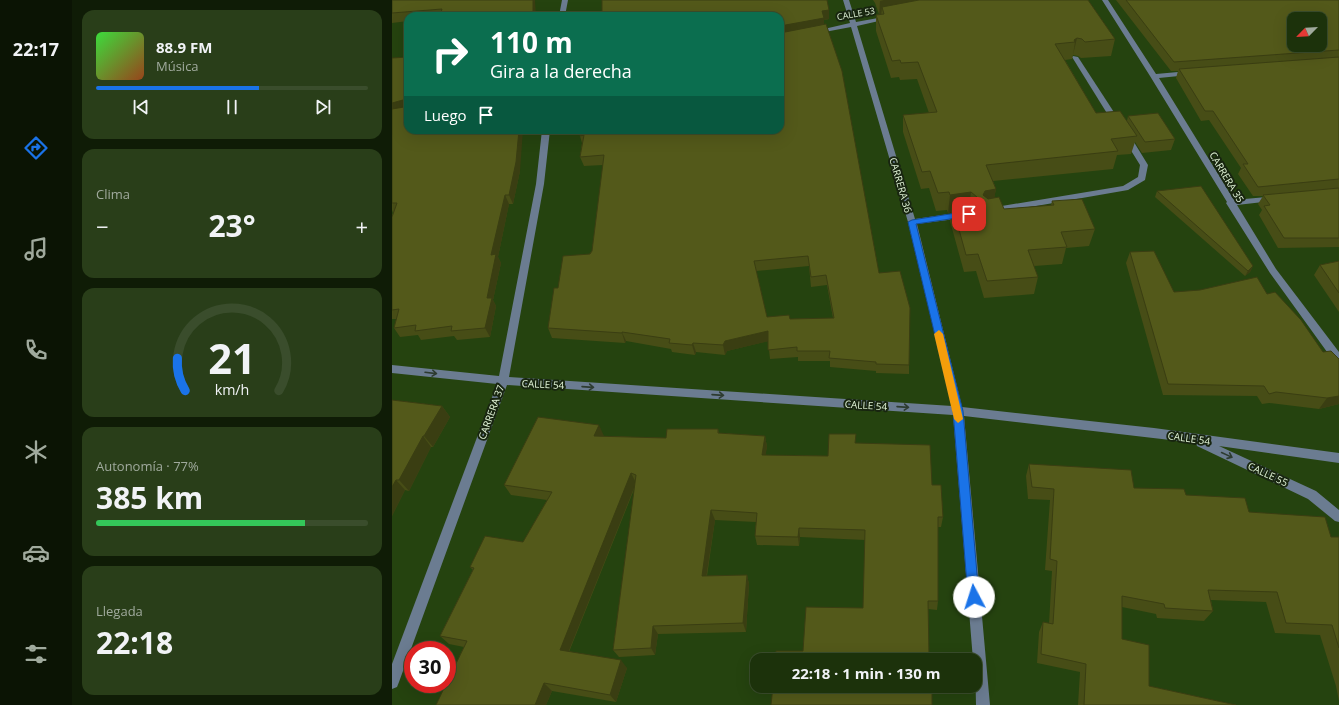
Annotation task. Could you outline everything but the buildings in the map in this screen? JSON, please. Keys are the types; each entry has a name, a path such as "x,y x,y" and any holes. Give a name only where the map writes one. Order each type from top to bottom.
{"street":[{"path":"563,12 565,0"},
{"name":"CARRERA 36","path":"846,0 912,222 958,411 983,705"},
{"name":"CARRERA 35","path":"1105,0 1154,76 1273,272 1339,360"},
{"name":"CALLE 53","path":"809,33 900,16"},
{"path":"986,212 1125,188 1142,178 1144,165 1075,57"},
{"path":"1154,76 1200,72"},
{"name":"CARRERA 37","path":"392,682 503,381 540,184 546,134"},
{"path":"1230,202 1284,197"},
{"path":"912,222 969,214"},
{"name":"CALLE 54","path":"392,368 503,381 958,411 1339,458"},
{"name":"CALLE 55","path":"1192,439 1312,495 1339,517"}],"slow traffic":[{"path":"939,334 958,411 958,419"}],"route":[{"path":"969,214 912,222 958,411 974,597"}]}
